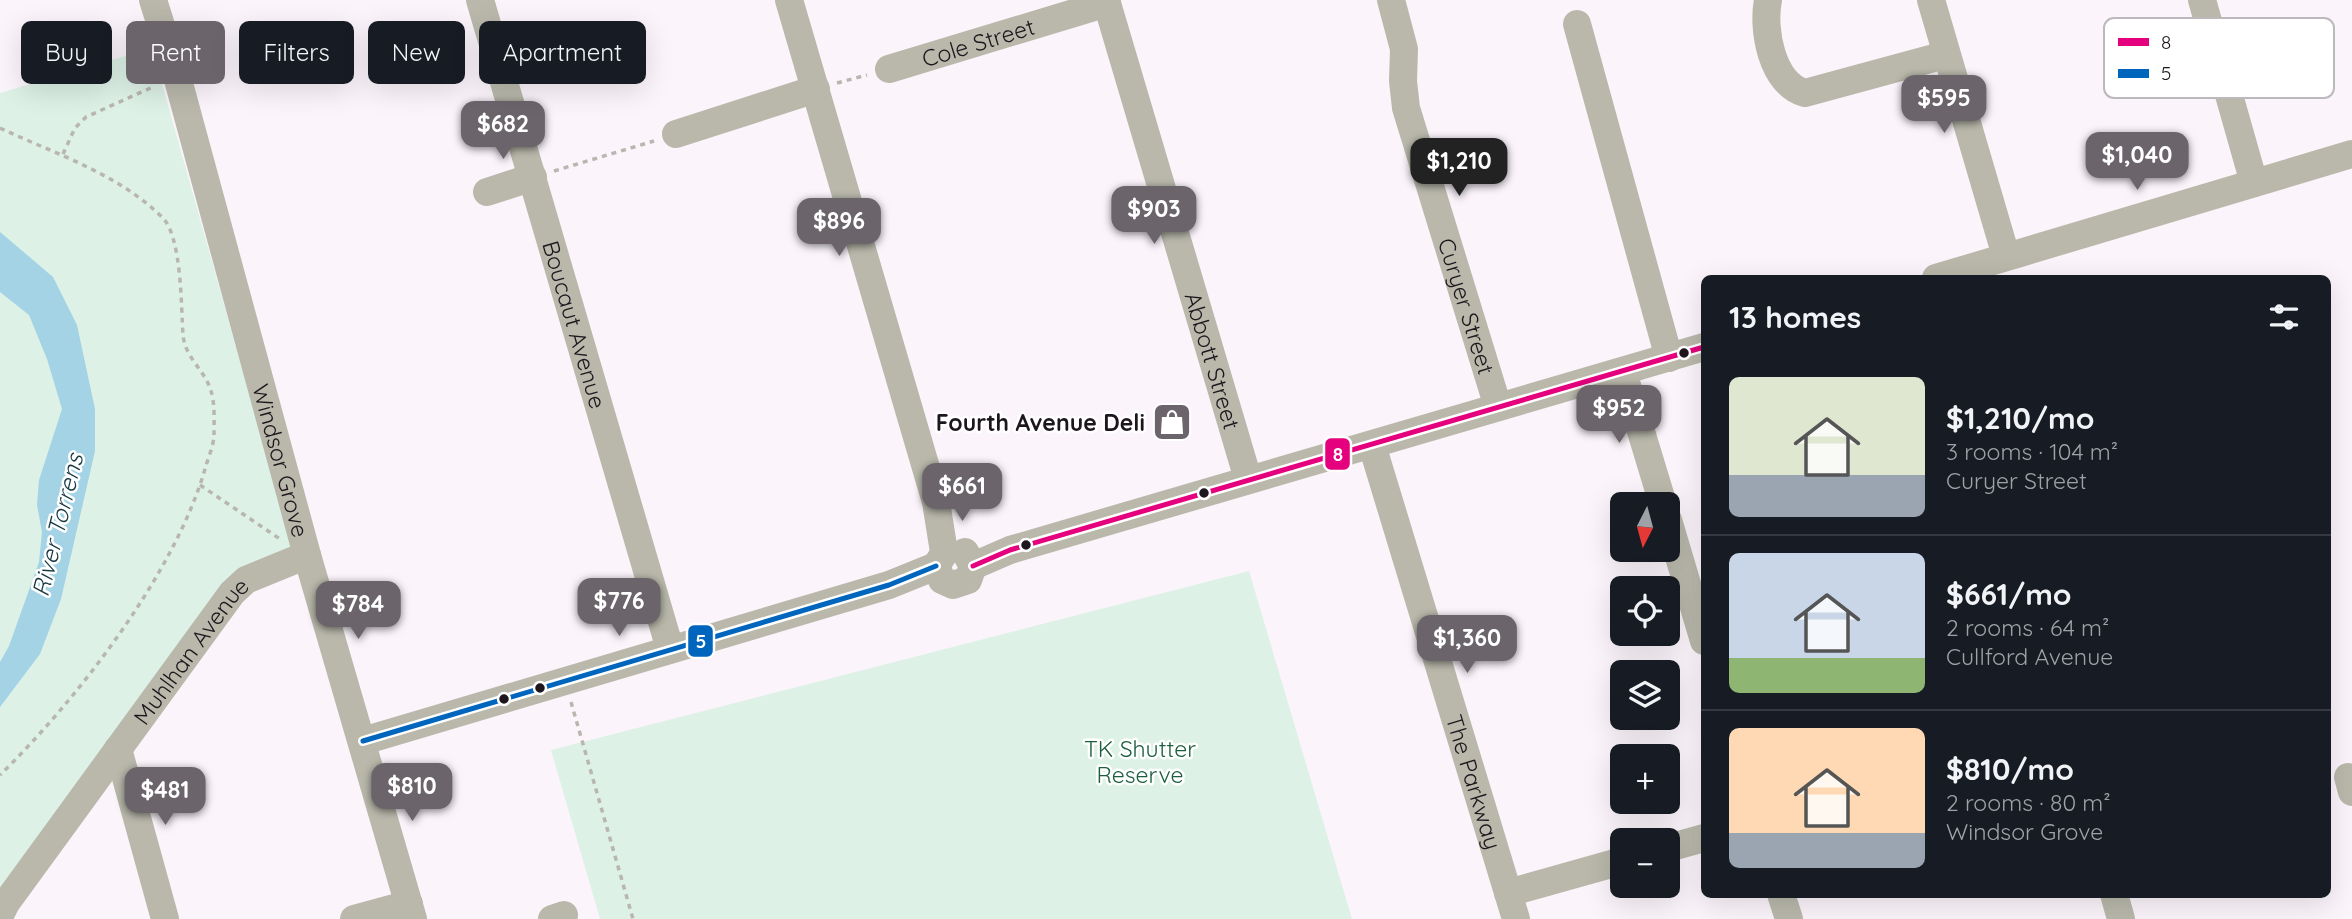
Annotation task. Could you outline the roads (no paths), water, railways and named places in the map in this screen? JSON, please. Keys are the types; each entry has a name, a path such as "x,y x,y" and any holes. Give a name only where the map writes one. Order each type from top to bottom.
{"street":[{"name":"Windsor Grove","path":"153,0 177,76 307,555 411,911"},
{"name":"Boucaut Avenue","path":"480,0 670,649"},
{"path":"789,0 953,561"},
{"name":"Curyer Street","path":"1391,0 1404,49 1406,108 1498,407"},
{"path":"1768,0 1767,30 1780,76 1793,90 1805,93 1945,55"},
{"path":"1931,0 2006,256"},
{"path":"2202,0 2207,18"},
{"name":"Cole Street","path":"889,69 1107,2"},
{"name":"Abbott Street","path":"1107,2 1248,479"},
{"path":"1577,24 1669,358"},
{"path":"676,134 816,89"},
{"path":"2230,98 2254,183"},
{"path":"1946,275 2352,154"},
{"path":"487,192 533,177"},
{"path":"363,741 889,585 953,561 1010,550 1701,348"},
{"path":"1623,372 1659,492"},
{"name":"The Parkway","path":"1372,445 1512,906"},
{"name":"Muhlhan Avenue","path":"0,915 232,593 246,580 307,555"},
{"path":"1680,560 1701,631"},
{"path":"118,749 165,919"},
{"path":"1680,845 1701,839"},
{"path":"1512,906 1610,866"},
{"path":"1782,898 1789,919"},
{"path":"2115,898 2121,919"},
{"path":"354,919 411,911"}],"water":[{"name":"River Torrens","path":"0,232 53,277 77,325 95,409 95,451 61,599 40,654 0,707 0,662 9,646 39,562 42,532 37,505 39,480 62,409 47,359 29,315 0,292"}],"place":[{"name":"Fourth Avenue Deli","path":"1172,422"}],"park label":[{"name":"TK Shutter Reserve","path":"1140,761"}]}
